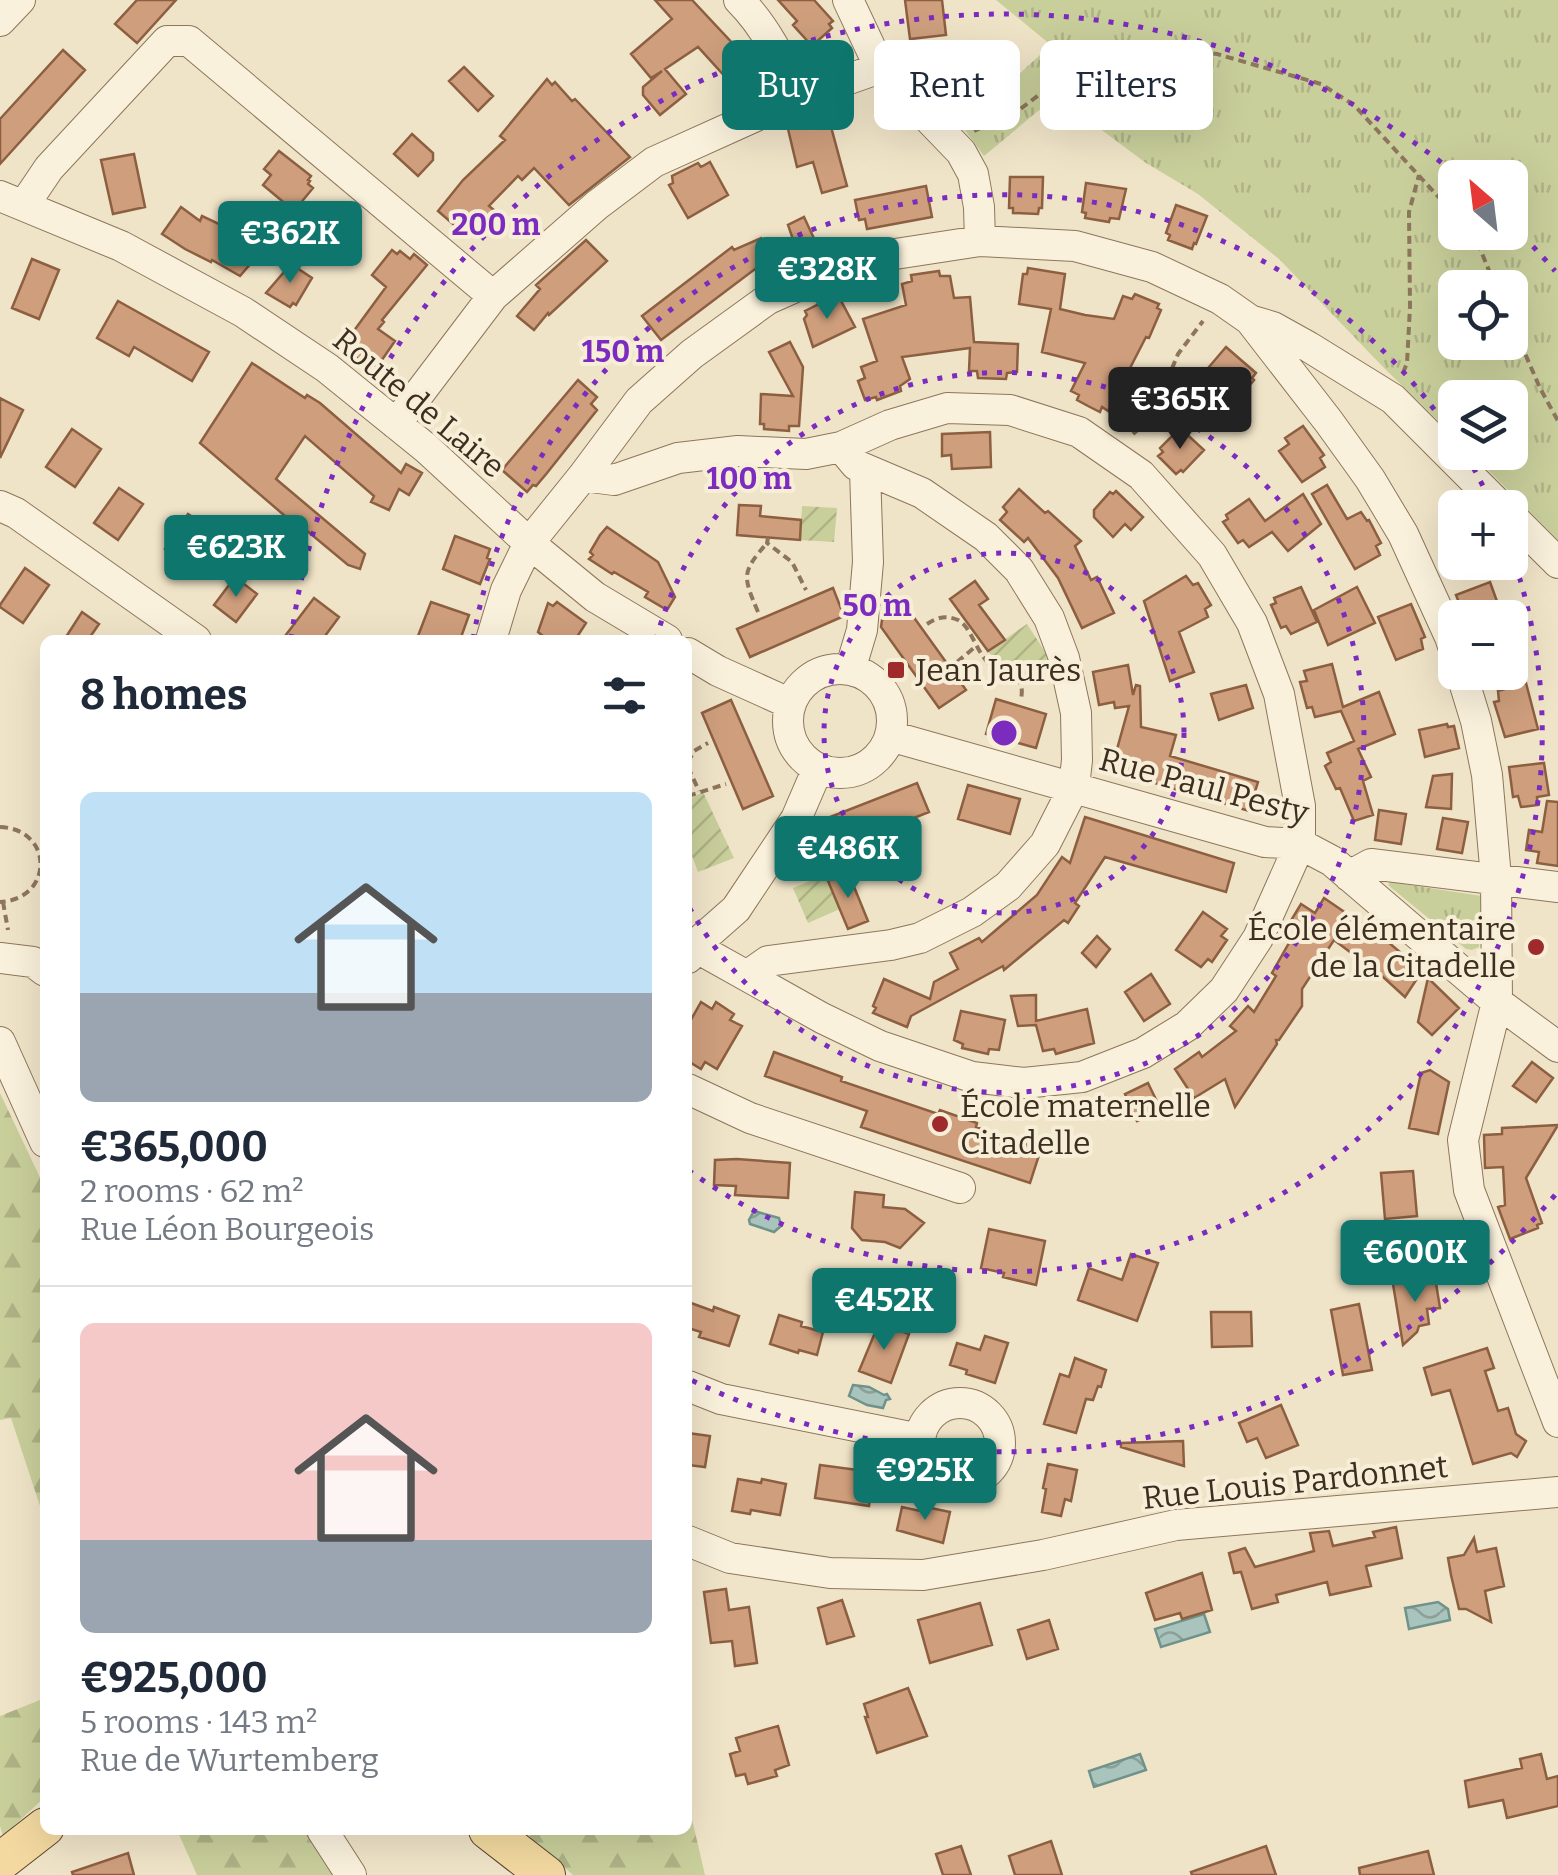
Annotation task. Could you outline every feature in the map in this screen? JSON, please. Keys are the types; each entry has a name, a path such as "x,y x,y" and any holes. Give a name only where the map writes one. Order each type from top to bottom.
{"main road":[{"path":"0,1862 40,1830"},
{"path":"494,1835 546,1875"}],"street":[{"path":"0,21 20,0"},
{"path":"739,0 769,40"},
{"path":"848,0 874,55"},
{"path":"12,201 49,168 167,40 189,41 493,296"},
{"path":"396,424 493,296 597,204 654,162 725,130"},
{"path":"940,130 962,152 973,174 980,241"},
{"name":"Route de Laire","path":"12,201 121,246 243,312 327,368 426,448 595,597 658,635"},
{"path":"493,635 506,590 530,543 639,401 692,354 768,299 856,260 980,241 1075,246 1152,267 1220,300 1393,399 1484,490"},
{"path":"1250,320 1370,479 1403,534 1438,611"},
{"path":"583,476 614,480 678,458 738,450 806,454 841,447 947,408 1010,410 1079,432 1141,475 1212,555 1252,623 1279,694 1300,806 1300,844 1258,938 1224,990 1187,1026 1143,1054 1082,1077 1024,1083 972,1076 880,1046 748,975 692,950"},
{"path":"748,975 768,961 920,938 972,912 1008,886 1045,844 1074,787 1076,712 1064,658 1049,618 1019,570 986,537 922,493 856,465 841,447"},
{"path":"850,670 862,630 868,562 865,470"},
{"path":"0,506 16,513 189,635"},
{"path":"1528,533 1558,563"},
{"path":"692,654 791,704"},
{"path":"850,670 879,687 892,718 890,736 870,764 853,772 835,773 806,760 796,748 788,719 791,704 808,680 820,673 850,670"},
{"path":"1467,690 1487,775 1496,878 1497,1002 1463,1140 1468,1190 1553,1390 1558,1422"},
{"name":"Rue Paul Pesty","path":"890,736 1265,842 1300,844 1332,861 1497,1002 1558,1047"},
{"path":"692,947 736,909 796,819 818,768"},
{"path":"1349,876 1371,864 1558,887"},
{"path":"0,958 33,962 40,967"},
{"path":"0,1042 40,1131"},
{"path":"692,1091 750,1118 960,1188"},
{"path":"692,1388 721,1400 920,1438"},
{"name":"Rue Louis Pardonnet","path":"692,1543 730,1558 830,1573 923,1576 1043,1555 1176,1525 1558,1492"},
{"path":"325,1835 351,1875"}],"path":[{"path":"952,142 1019,110 1068,74 1092,62 1172,50 1218,54 1322,84 1354,105 1438,197"},
{"path":"1393,399 1407,362 1409,212 1419,176"},
{"path":"1111,454 1152,417 1178,354 1220,300"},
{"path":"1528,360 1558,421"},
{"path":"758,612 745,574 768,540 792,562 806,590"},
{"path":"927,624 943,616 965,625 992,666 1015,676 1023,690 1022,699"},
{"path":"957,662 976,647"},
{"path":"692,756 708,744"},
{"path":"692,774 699,791"},
{"path":"692,794 726,784"},
{"path":"0,827 16,828 28,835 40,855"},
{"path":"6,922 2,902 28,894 40,871"}],"green space":[{"path":"996,0 1558,0 1558,540 1528,510 1528,490 1508,490 1488,470 1528,470 1528,380 1438,380 1438,420 1279,259 1198,194 1102,130 1213,130 1213,40 1045,40"},
{"path":"1040,55 1040,109 1020,126 1020,73"},
{"path":"965,130 1015,130 984,156"},
{"path":"802,506 837,508 834,542 800,540"},
{"path":"1027,624 1053,664 1025,683 988,651"},
{"path":"703,792 734,858 698,872 692,856 692,798"},
{"path":"825,875 840,909 808,923 793,888"},
{"path":"1390,882 1482,896 1479,947 1466,949 1388,885"},
{"path":"0,1093 40,1177 40,1506 11,1418 0,1420"},
{"path":"40,1700 40,1802 3,1836 0,1826 0,1716"},
{"path":"692,1819 705,1875 573,1875 527,1835 692,1835"},
{"path":"179,1835 311,1835 337,1875 197,1875"}],"water":[{"path":"754,1211 779,1218 781,1226 774,1232 750,1224"},
{"path":"853,1385 869,1387 890,1399 883,1408 867,1405 849,1396"},
{"path":"1438,1602 1448,1609 1450,1620 1409,1629 1405,1608"},
{"path":"1204,1614 1210,1632 1161,1647 1155,1629"},
{"path":"1140,1754 1146,1770 1094,1787 1089,1771"}],"building":[{"path":"137,0 176,0 137,43 115,24"},
{"path":"655,0 692,0 729,40 722,40 722,73 698,47 665,69 686,94 660,115 643,95 643,87 662,71 651,78 631,54 672,19"},
{"path":"778,0 814,0 833,21 829,24 832,28 819,40 807,40 793,25 797,21"},
{"path":"905,0 942,0 946,35 910,39"},
{"path":"63,50 85,70 0,164 0,119"},
{"path":"464,67 493,96 478,111 449,81"},
{"path":"547,79 552,85 555,82 572,101 575,99 630,157 569,205 534,168 522,180 518,176 489,206 500,215 485,233 462,214 453,224 438,211 463,180 505,140 500,136"},
{"path":"788,130 832,130 847,186 822,193 813,162 797,167"},
{"path":"412,134 433,153 433,160 418,176 394,154"},
{"path":"279,151 311,176 308,184 313,188 294,211 263,185 271,175 264,169"},
{"path":"134,154 145,207 113,214 101,160"},
{"path":"710,162 728,195 688,218 669,185 673,183 672,176 698,163 701,167"},
{"path":"1010,177 1043,177 1042,208 1038,214 1013,213 1013,208 1009,208"},
{"path":"1086,183 1126,189 1119,219 1110,218 1109,222 1085,218 1086,213 1082,212"},
{"path":"926,186 932,217 867,229 865,219 859,220 855,200"},
{"path":"1176,205 1207,216 1192,249 1168,240 1170,235 1166,233"},
{"path":"181,207 200,221 202,216 232,230 225,246 252,262 240,276 162,234"},
{"path":"804,217 817,245 798,254 788,225"},
{"path":"761,238 775,265 758,274 755,269 661,340 642,316 732,247 734,250"},
{"path":"586,240 607,261 534,330 517,316 540,289 536,285"},
{"path":"392,250 410,259 414,254 427,265 382,320 378,329 395,341 377,367 373,364 370,368 350,353 353,348 345,343 386,287 372,275"},
{"path":"32,259 59,270 39,319 12,308"},
{"path":"291,264 312,278 296,305 290,307 266,293"},
{"path":"1028,268 1065,274 1060,309 1114,319 1123,296 1132,299 1135,294 1159,304 1157,308 1161,310 1149,338 1146,337 1108,411 1088,406 1071,391 1085,363 1042,352 1051,309 1019,304 1023,274 1027,274"},
{"path":"939,271 940,276 950,276 954,298 970,297 974,342 1018,344 1017,372 1007,373 1006,379 978,378 977,371 969,371 970,348 902,357 910,379 900,386 901,391 865,400 858,381 865,378 861,367 877,361 863,319 906,305 902,284 912,281 911,275"},
{"path":"829,299 831,304 840,299 855,327 813,347 805,311"},
{"path":"118,301 209,352 192,381 134,347 129,356 97,338"},
{"path":"790,342 803,367 799,426 789,426 789,431 764,429 764,424 760,424 761,394 793,396 769,352"},
{"path":"1226,347 1256,373 1235,402 1203,374"},
{"path":"252,363 305,398 307,395 320,403 401,473 406,464 422,473 409,495 399,489 389,510 371,502 374,496 305,436 276,479 365,554 360,569 348,565 292,522 200,443"},
{"path":"578,380 597,397 591,404 597,410 527,492 502,470"},
{"path":"0,398 23,410 0,458"},
{"path":"1303,426 1324,455 1320,458 1325,467 1302,482 1279,451 1289,444 1285,438"},
{"path":"1180,428 1204,450 1183,472 1176,474 1158,456 1163,452 1160,448"},
{"path":"72,429 101,449 75,487 46,467"},
{"path":"990,432 991,467 952,469 951,455 942,456 942,434"},
{"path":"1327,485 1347,519 1361,512 1381,543 1376,546 1380,555 1355,569 1312,494"},
{"path":"119,488 143,504 118,540 94,523"},
{"path":"1019,489 1081,541 1075,546 1091,580 1097,577 1114,613 1082,628 1058,578 1028,538 1024,542 1000,520 1007,512 1003,507"},
{"path":"1116,491 1143,517 1131,530 1125,524 1113,537 1094,517 1094,510 1110,492"},
{"path":"1303,494 1321,524 1288,551 1272,532 1249,547 1243,540 1238,543 1223,522 1228,519 1226,515 1249,499 1265,521"},
{"path":"739,505 761,506 760,516 801,520 800,540 737,535"},
{"path":"188,514 215,532 191,566 165,549"},
{"path":"607,527 658,562 675,597 667,610 645,597 648,592 589,559"},
{"path":"455,536 490,549 480,584 443,569"},
{"path":"25,568 49,585 23,623 0,605"},
{"path":"1186,576 1193,585 1198,583 1211,605 1205,609 1208,617 1179,632 1194,672 1170,681 1144,601"},
{"path":"235,577 257,594 236,622 214,605"},
{"path":"975,581 988,599 979,605 1005,640 988,651 950,599"},
{"path":"1490,582 1496,600 1458,600 1456,595"},
{"path":"1301,587 1317,622 1291,634 1286,626 1281,628 1271,605 1276,603 1274,598"},
{"path":"1357,587 1375,623 1328,645 1314,610"},
{"path":"833,588 844,616 750,657 737,629"},
{"path":"314,598 339,617 326,635 286,635"},
{"path":"431,602 469,615 462,635 418,635"},
{"path":"557,602 586,623 578,635 538,632 548,603 553,606"},
{"path":"1411,604 1425,637 1421,639 1423,649 1396,660 1378,617"},
{"path":"905,605 966,690 939,708 881,627 882,620"},
{"path":"82,612 99,624 91,635 67,635"},
{"path":"1332,664 1343,707 1379,692 1395,734 1358,749 1371,777 1363,781 1373,815 1354,821 1340,788 1336,789 1325,766 1331,762 1327,753 1354,741 1341,711 1315,717 1312,707 1307,708 1300,682 1307,681 1304,671"},
{"path":"1128,665 1133,695 1136,685 1140,686 1141,727 1176,735 1170,756 1258,782 1249,811 1114,771 1129,706 1115,708 1114,702 1099,705 1093,672"},
{"path":"1246,685 1253,708 1219,720 1211,694"},
{"path":"1528,690 1538,729 1505,737 1494,702 1499,701 1498,691"},
{"path":"996,699 1046,714 1036,748 986,734"},
{"path":"731,700 773,796 743,809 702,713"},
{"path":"1454,726 1459,748 1425,757 1419,730"},
{"path":"1544,763 1549,795 1537,797 1538,805 1521,807 1518,796 1513,797 1509,767"},
{"path":"1452,774 1451,809 1426,807 1433,776"},
{"path":"917,783 929,812 834,852 820,821"},
{"path":"968,785 1020,799 1010,834 958,819"},
{"path":"1547,801 1558,802 1558,866 1537,863 1539,852 1526,850 1529,830 1542,832"},
{"path":"1379,810 1406,814 1401,844 1375,840"},
{"path":"1085,817 1234,863 1226,892 1105,857 1075,903 1079,906 1068,923 1064,920 1004,970 1003,966 911,1016 907,1027 873,1013 884,979 930,999 934,982 958,969 950,953 979,938 982,942 1037,895 1062,857 1070,863"},
{"path":"1443,818 1468,822 1462,853 1437,849"},
{"path":"848,872 868,921 848,929 828,881"},
{"path":"1324,898 1387,941 1422,971 1405,997 1334,940 1302,989 1302,1006 1235,1107 1225,1079 1194,1098 1175,1069 1199,1052 1202,1057 1236,1031 1230,1026 1248,1006 1254,1012 1298,927 1290,922 1301,904 1315,913"},
{"path":"1203,912 1227,929 1221,936 1227,940 1212,962 1208,959 1201,967 1176,950"},
{"path":"1097,936 1110,949 1096,967 1082,953"},
{"path":"1151,974 1170,1004 1144,1021 1125,992"},
{"path":"1428,978 1459,1008 1432,1035 1418,1022"},
{"path":"1036,995 1036,1021 1087,1009 1094,1043 1056,1054 1054,1049 1043,1051 1036,1025 1018,1026 1011,996"},
{"path":"701,1002 712,1009 716,1002 734,1014 730,1020 742,1026 717,1069 705,1062 701,1069 692,1063 692,1018"},
{"path":"961,1011 1005,1020 999,1050 989,1049 988,1054 962,1048 963,1044 954,1040"},
{"path":"774,1052 842,1077 841,1081 938,1114 940,1110 1041,1149 1030,1183 861,1127 867,1111 765,1076"},
{"path":"1532,1062 1553,1078 1536,1102 1513,1086"},
{"path":"1430,1070 1449,1082 1438,1134 1409,1128 1421,1073"},
{"path":"1148,1083 1161,1110 1137,1121 1125,1094"},
{"path":"1558,1125 1526,1178 1542,1223 1510,1239 1498,1207 1505,1205 1503,1167 1485,1168 1484,1135 1502,1134 1502,1128"},
{"path":"715,1160 790,1163 788,1198 735,1195 736,1186 714,1185"},
{"path":"1413,1171 1417,1216 1385,1219 1381,1173"},
{"path":"855,1192 884,1195 883,1207 905,1209 924,1223 900,1248 862,1240 852,1228"},
{"path":"989,1229 1045,1241 1036,1285 981,1268"},
{"path":"1131,1254 1158,1263 1137,1321 1078,1300 1089,1268 1122,1280"},
{"path":"834,1270 859,1278 852,1298 827,1290"},
{"path":"1435,1277 1440,1308 1427,1309 1429,1324 1419,1326 1403,1345 1393,1284"},
{"path":"692,1303 739,1316 729,1346 699,1337 701,1332 692,1329"},
{"path":"1359,1304 1372,1370 1343,1375 1331,1310"},
{"path":"1211,1312 1251,1312 1252,1346 1212,1347"},
{"path":"779,1315 823,1332 817,1355 770,1344"},
{"path":"879,1323 909,1334 891,1383 859,1371"},
{"path":"985,1336 1008,1343 995,1383 950,1365 957,1343 980,1350"},
{"path":"1487,1348 1494,1368 1485,1371 1498,1411 1508,1408 1516,1434 1526,1441 1517,1457 1511,1453 1473,1464 1450,1390 1432,1395 1424,1368"},
{"path":"1075,1358 1106,1370 1093,1400 1086,1399 1076,1433 1044,1424 1060,1374 1069,1377"},
{"path":"1281,1405 1298,1445 1266,1458 1257,1438 1247,1442 1239,1423"},
{"path":"692,1434 710,1436 705,1467 692,1465"},
{"path":"1183,1441 1184,1466 1121,1447 1121,1443"},
{"path":"1048,1464 1077,1470 1071,1501 1065,1499 1061,1516 1042,1512"},
{"path":"820,1465 873,1472 869,1506 815,1498"},
{"path":"738,1479 786,1484 780,1515 732,1511"},
{"path":"902,1507 950,1512 943,1543 897,1530"},
{"path":"1396,1527 1402,1558 1366,1566 1371,1586 1330,1595 1327,1582 1276,1595 1278,1602 1252,1609 1241,1572 1234,1573 1229,1553 1245,1548 1255,1567 1314,1551 1310,1533 1329,1531 1333,1546 1375,1537 1373,1532"},
{"path":"1474,1538 1477,1552 1496,1548 1504,1586 1485,1591 1491,1622 1459,1609 1451,1575 1448,1558 1464,1555"},
{"path":"1202,1573 1212,1610 1182,1619 1180,1613 1155,1620 1146,1593"},
{"path":"726,1589 729,1610 749,1607 757,1663 735,1666 732,1641 711,1643 704,1592"},
{"path":"842,1600 854,1636 827,1644 818,1608"},
{"path":"980,1603 992,1645 930,1663 918,1620"},
{"path":"1049,1620 1058,1649 1027,1659 1018,1630"},
{"path":"908,1688 927,1736 877,1753 864,1704"},
{"path":"778,1726 789,1765 775,1770 777,1776 748,1784 745,1774 736,1776 730,1754 740,1751 736,1738"},
{"path":"1541,1754 1547,1779 1558,1776 1558,1806 1507,1818 1503,1800 1469,1807 1465,1781 1522,1768 1520,1759"},
{"path":"1051,1841 1062,1875 1015,1875 1009,1856"},
{"path":"961,1846 971,1875 943,1875 936,1854"},
{"path":"1266,1846 1276,1875 1192,1875 1191,1872"},
{"path":"1428,1851 1434,1875 1360,1875 1359,1868"},
{"path":"128,1853 134,1875 73,1875 72,1872"}],"place":[{"name":"Jean Jaurès","path":"896,670"},
{"name":"École élémentaire de la Citadelle","path":"1536,947"},
{"name":"École maternelle Citadelle","path":"940,1124"}]}
